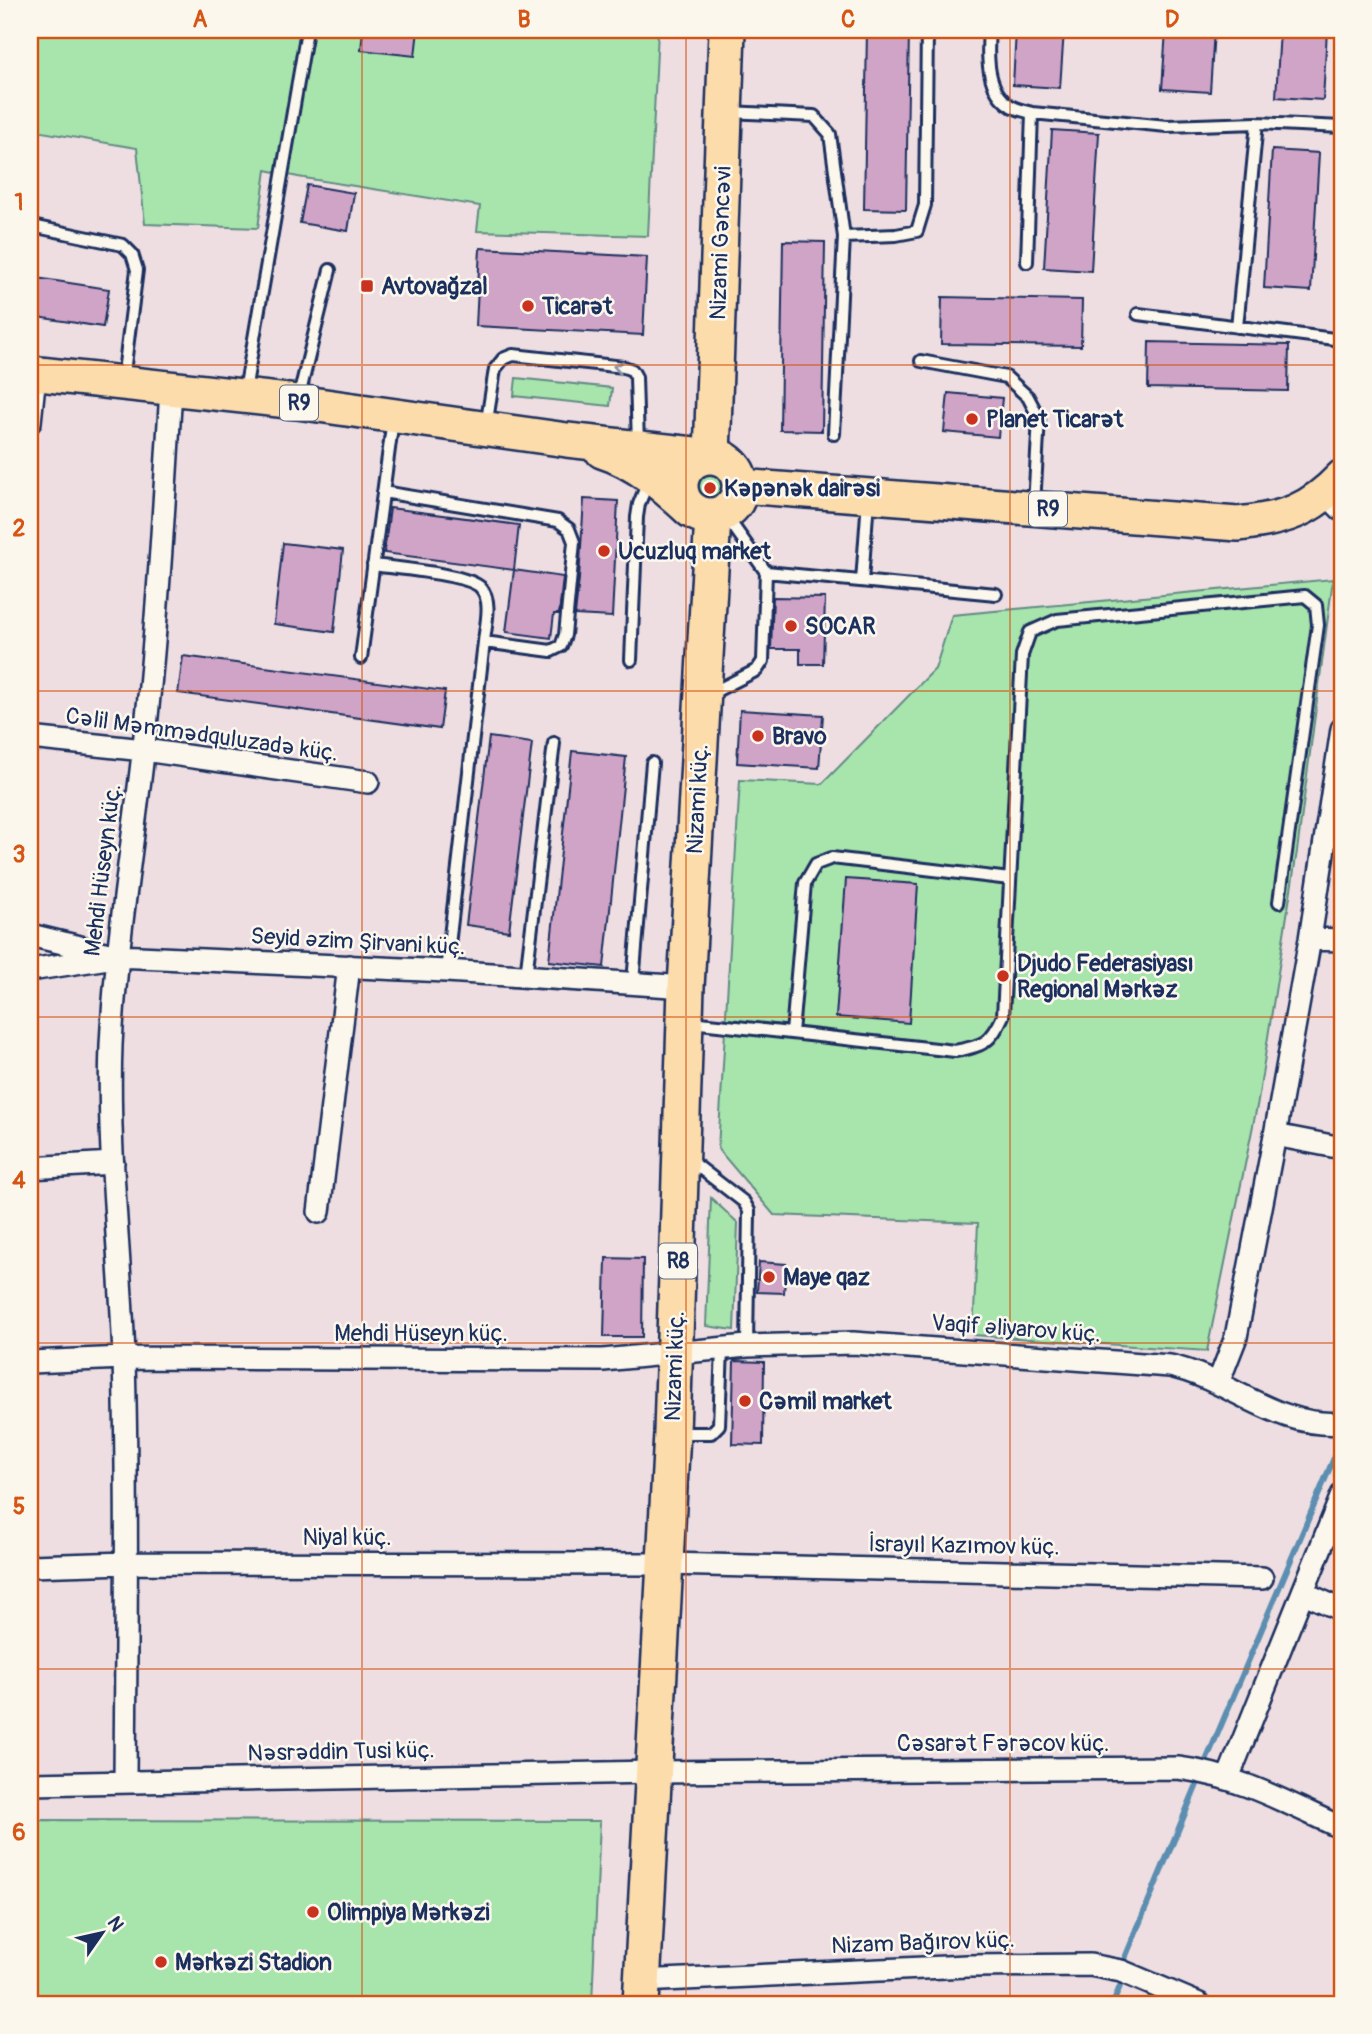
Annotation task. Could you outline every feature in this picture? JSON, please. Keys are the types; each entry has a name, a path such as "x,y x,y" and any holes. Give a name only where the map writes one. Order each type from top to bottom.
{"highway":[{"name":"Nizami Gəncəvi","path":"712,456 727,30"},
{"path":"701,456 723,458 732,465 738,475 717,507 684,503 680,492 679,481 683,470 701,456"},
{"name":"Nizami küç.","path":"641,1993 672,1433 686,987 702,698 717,507"}],"main road":[{"name":"R9","path":"32,373 298,402 485,428 567,440 644,462"},
{"path":"644,462 712,456"},
{"path":"644,462 717,507"},
{"name":"R9","path":"717,507 869,496 1238,524 1268,521 1292,514 1337,494"}],"street":[{"path":"30,422 32,373"},
{"name":"Mehdi Hüseyn küç.","path":"125,1781 127,1563 124,1358 111,1050 117,956 144,750 157,622 171,389"},
{"path":"1218,1383 1236,1337 1275,1135 1310,939 1342,732"},
{"name":"Cəlil Məmmədquluzadə küç.","path":"30,738 144,750 368,782"},
{"name":"Seyid Əzim Şirvani küç.","path":"30,935 117,956 446,971 686,987"},
{"path":"1310,939 1342,940"},
{"path":"30,970 117,956"},
{"path":"319,1212 349,967"},
{"path":"1275,1135 1342,1148"},
{"path":"30,1168 114,1163"},
{"name":"Vaqif Əliyarov küç.","path":"675,1352 747,1346 853,1343 1170,1366 1193,1371 1282,1415 1323,1425 1342,1423"},
{"name":"Mehdi Hüseyn küç.","path":"30,1362 124,1358 603,1360 675,1352"},
{"path":"1228,1778 1342,1495"},
{"name":"Niyal küç.","path":"30,1566 127,1563 665,1564"},
{"name":"İsrayıl Kazımov küç.","path":"665,1564 1262,1578"},
{"path":"1304,1593 1342,1611"},
{"name":"Cəsarət Fərəcov küç.","path":"653,1772 1178,1769 1200,1771 1245,1783 1342,1828"},
{"name":"Nəsrəddin Tusi küç.","path":"30,1784 653,1772"},
{"name":"Nizam Bağırov küç.","path":"641,1993 967,1966 1090,1965 1121,1971 1199,2004"}],"lane":[{"path":"243,397 307,30"},
{"path":"844,237 896,235 917,231 925,205 927,30"},
{"path":"989,30 987,58 996,93 1012,107 1032,113 1167,126 1257,123 1342,127"},
{"path":"724,112 814,116 830,134 844,237 834,435"},
{"path":"1027,262 1032,113"},
{"path":"1237,327 1257,123"},
{"path":"32,226 123,245 132,254 137,270 123,383"},
{"path":"298,402 330,270"},
{"path":"1138,314 1342,340"},
{"path":"485,428 495,369 503,359 513,355 624,366 632,370 636,377 644,462 637,517 631,660"},
{"path":"921,361 1006,377 1028,397 1039,418 1034,508"},
{"path":"360,658 393,416"},
{"path":"383,492 558,521 569,529 574,542 565,635 561,646 551,651 484,642"},
{"path":"862,581 869,496"},
{"path":"702,698 757,670 763,661 766,572 717,507"},
{"path":"373,565 467,579 482,588 488,603 446,971"},
{"path":"766,572 996,594"},
{"path":"685,1021 955,1051 979,1046 994,1035 1003,1016 1022,655 1030,632 1057,620 1304,596 1316,605 1318,625 1279,902"},
{"path":"526,976 554,743"},
{"path":"633,982 652,763"},
{"path":"792,1033 805,883 816,864 832,858 1010,879"},
{"path":"681,1153 744,1202 749,1211 747,1346"},
{"path":"672,1433 711,1433 719,1425 722,1348"}],"green space":[{"path":"30,30 658,30 648,236 477,231 480,206 266,170 258,228 145,224 137,148 30,130"},
{"path":"516,378 612,388 610,406 514,396"},
{"name":"Kəpənək dairəsi","path":"710,473 720,477 724,487 720,497 710,501 700,497 696,487 700,477"},
{"name":"Djudo Federasiyası Regional Mərkəz","path":"1333,579 1297,851 1258,1101 1207,1351 973,1335 978,1223 774,1215 718,1149 740,780 822,784 935,669 952,615"},
{"path":"711,1198 738,1223 734,1330 706,1326"},
{"name":"Olimpiya Mərkəzi","path":"30,1820 600,1821 592,2004 30,2004"}],"building":[{"path":"363,30 418,30 415,56 361,50"},
{"path":"867,30 909,30 906,210 864,209"},
{"path":"1016,30 1064,30 1060,88 1013,85"},
{"path":"1166,30 1214,30 1210,92 1162,89"},
{"path":"1280,30 1327,30 1323,100 1276,97"},
{"path":"1052,130 1099,133 1091,271 1044,268"},
{"path":"1272,150 1319,153 1311,291 1264,288"},
{"path":"307,185 354,193 348,231 300,223"},
{"path":"783,241 825,242 822,431 780,430"},
{"path":"480,248 647,257 643,335 476,326"},
{"path":"30,277 109,289 103,327 30,316"},
{"path":"942,297 1082,300 1081,346 941,344"},
{"path":"1149,342 1289,345 1288,391 1148,388"},
{"path":"948,393 1002,398 998,437 944,432"},
{"path":"584,499 618,501 612,617 575,615"},
{"path":"390,508 519,525 514,570 384,553"},
{"path":"283,543 343,550 334,632 274,624"},
{"path":"514,570 563,577 559,614 554,614 551,638 506,632"},
{"path":"773,597 825,598 823,664 800,664 800,649 771,649"},
{"path":"183,656 445,691 440,729 178,693"},
{"path":"740,710 823,715 819,768 737,763"},
{"path":"489,737 532,743 509,931 466,925"},
{"path":"572,751 626,757 604,967 549,961"},
{"path":"846,879 918,884 909,1023 836,1017"},
{"path":"606,1258 643,1259 642,1337 604,1337"},
{"path":"759,1262 786,1264 784,1293 757,1292"},
{"path":"734,1361 764,1362 763,1445 732,1444"}],"waterway":[{"path":"1206,1761 1342,1439"},
{"path":"1125,1958 1198,1782"},
{"path":"1113,2004 1120,1986"}],"place":[{"name":"Avtovağzal","path":"367,286"},
{"name":"Ticarət","path":"528,306"},
{"name":"Planet Ticarət","path":"972,419"},
{"name":"Kəpənək dairəsi","path":"710,488"},
{"name":"Ucuzluq market","path":"604,551"},
{"name":"SOCAR","path":"791,626"},
{"name":"Bravo","path":"758,736"},
{"name":"Djudo Federasiyası Regional Mərkəz","path":"1003,976"},
{"name":"Maye qaz","path":"769,1277"},
{"name":"Cəmil market","path":"745,1401"},
{"name":"Olimpiya Mərkəzi","path":"313,1912"},
{"name":"Mərkəzi Stadion","path":"161,1962"}]}
